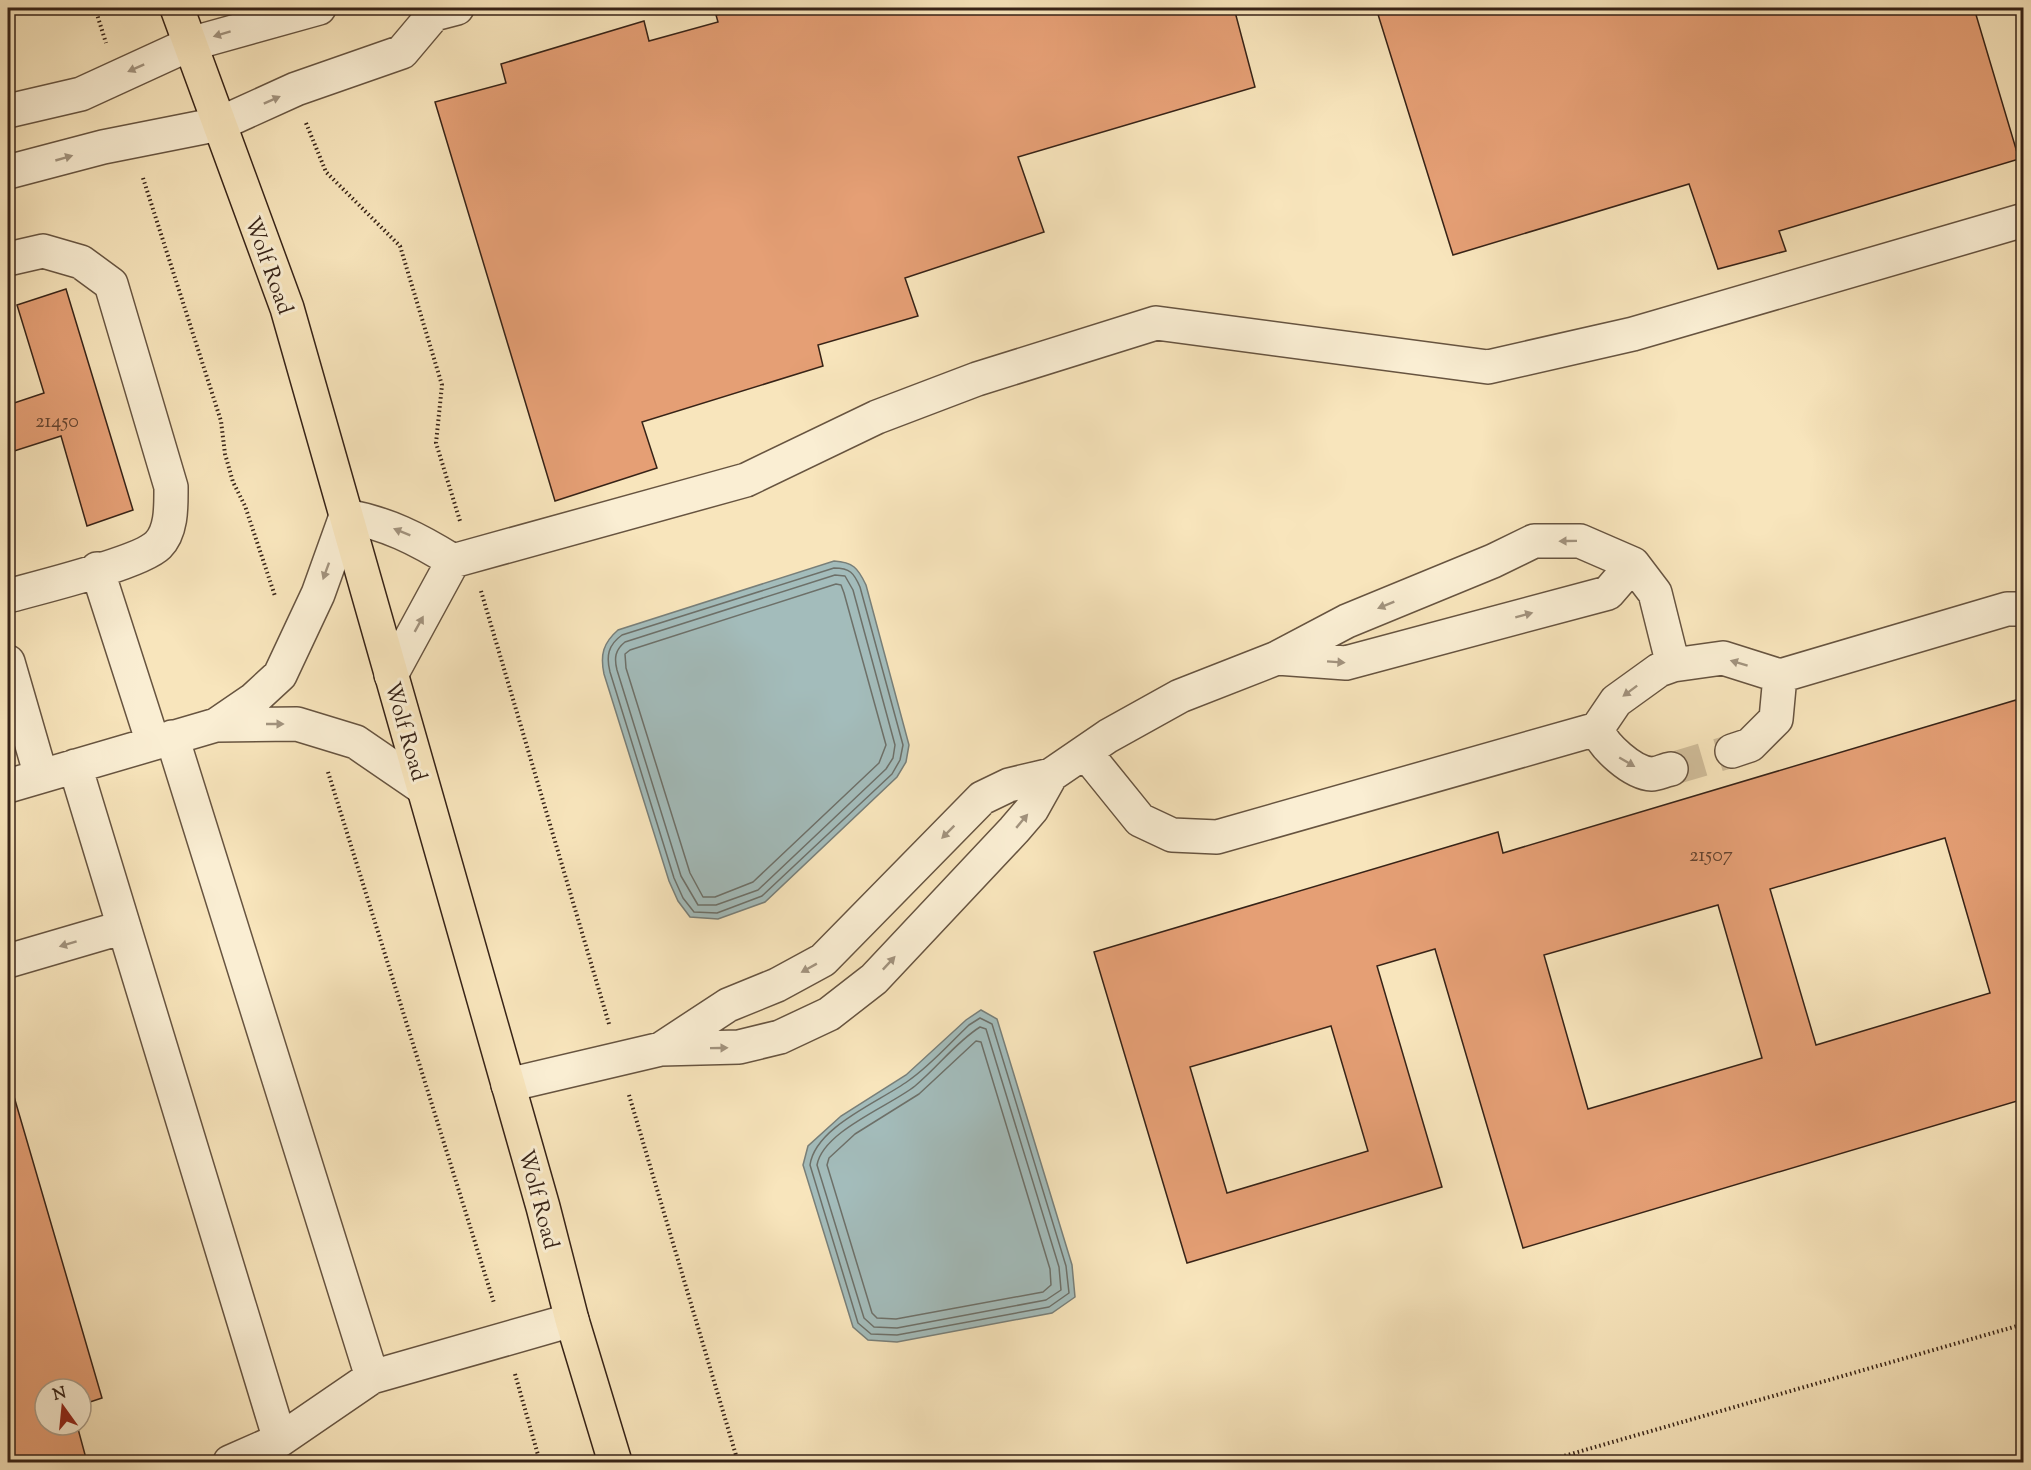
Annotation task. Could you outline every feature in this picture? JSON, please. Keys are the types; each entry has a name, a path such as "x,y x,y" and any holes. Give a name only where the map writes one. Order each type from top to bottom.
{"main road":[{"name":"Wolf Road","path":"177,8 287,308 508,1085 572,1320 615,1462"}],"street":[{"path":"8,111 81,94 190,44 319,8"},
{"path":"8,172 103,147 219,124 296,89 402,52 436,10"},
{"path":"216,725 254,699 280,675 318,594 346,516 376,522 462,558 746,480 877,417 978,379 1156,323 1488,367 1633,334 2024,220"},
{"path":"8,259 43,251 81,262 111,285 171,487 171,520 158,545 130,559 8,596"},
{"path":"661,1049 728,1005 777,985 823,960 982,798 1009,785 1051,775 1085,752 1180,696 1277,658 1347,621 1534,542 1580,540 1633,564 1655,593 1673,665"},
{"path":"391,675 462,558"},
{"path":"1277,658 1346,663 1608,593 1633,564"},
{"path":"97,569 163,740 372,1377"},
{"path":"1085,752 1140,820 1172,835 1217,837 1597,729 1616,701 1659,670 1673,665 1723,658 1780,676 2007,609 2024,609"},
{"path":"8,662 41,776"},
{"path":"1732,751 1750,745 1776,719 1780,676"},
{"path":"8,786 216,725 297,724 356,742 423,788"},
{"path":"1597,729 1601,740 1623,761 1651,774 1671,769"},
{"path":"75,766 280,1440"},
{"path":"508,1085 661,1049 739,1047 780,1037 829,1014 874,979 1014,830 1032,809 1051,775"},
{"path":"8,961 124,927"},
{"path":"230,1462 280,1440 372,1377 572,1320"}],"path":[{"path":"95,8 98,14"},
{"path":"306,122 326,171 400,246 442,385 436,443 462,558 619,1059 738,1462"},
{"path":"152,212 221,421 225,454 233,482 245,506 293,651"},
{"path":"314,728 505,1338 540,1462"},
{"path":"1543,1462 2024,1324"}],"water":[{"path":"834,561 854,567 866,585 909,745 906,762 897,777 765,902 718,919 690,917 678,901 669,881 604,674 602,661 606,645 618,630"},
{"path":"981,1010 997,1019 1072,1265 1075,1297 1052,1313 897,1342 868,1340 853,1327 803,1165 808,1146 841,1116 906,1075 966,1020"}],"building":[{"path":"728,8 1234,8 1255,87 1018,157 1044,232 905,278 918,316 818,345 823,366 642,422 657,468 555,501 435,102 506,83 501,64 644,21 649,41 718,22 716,15 729,11"},
{"path":"1376,8 1974,8 2019,159 1779,231 1786,251 1718,269 1689,184 1453,255"},
{"path":"66,289 133,510 87,526 61,436 8,453 8,405 44,393 17,305"},
{"path":"2016,700 2024,727 2024,1099 1523,1248 1435,949 1377,966 1442,1187 1187,1263 1094,952 1498,832 1503,853","holes":["1945,838 1990,993 1816,1045 1770,889","1718,905 1762,1058 1588,1109 1544,955","1331,1026 1368,1151 1227,1193 1190,1067"]},
{"path":"8,1076 102,1398 93,1401 93,1377 33,1377 33,1437 80,1437 87,1462 8,1462"}],"tunnel":[{"path":"1671,769 1732,751"}]}
